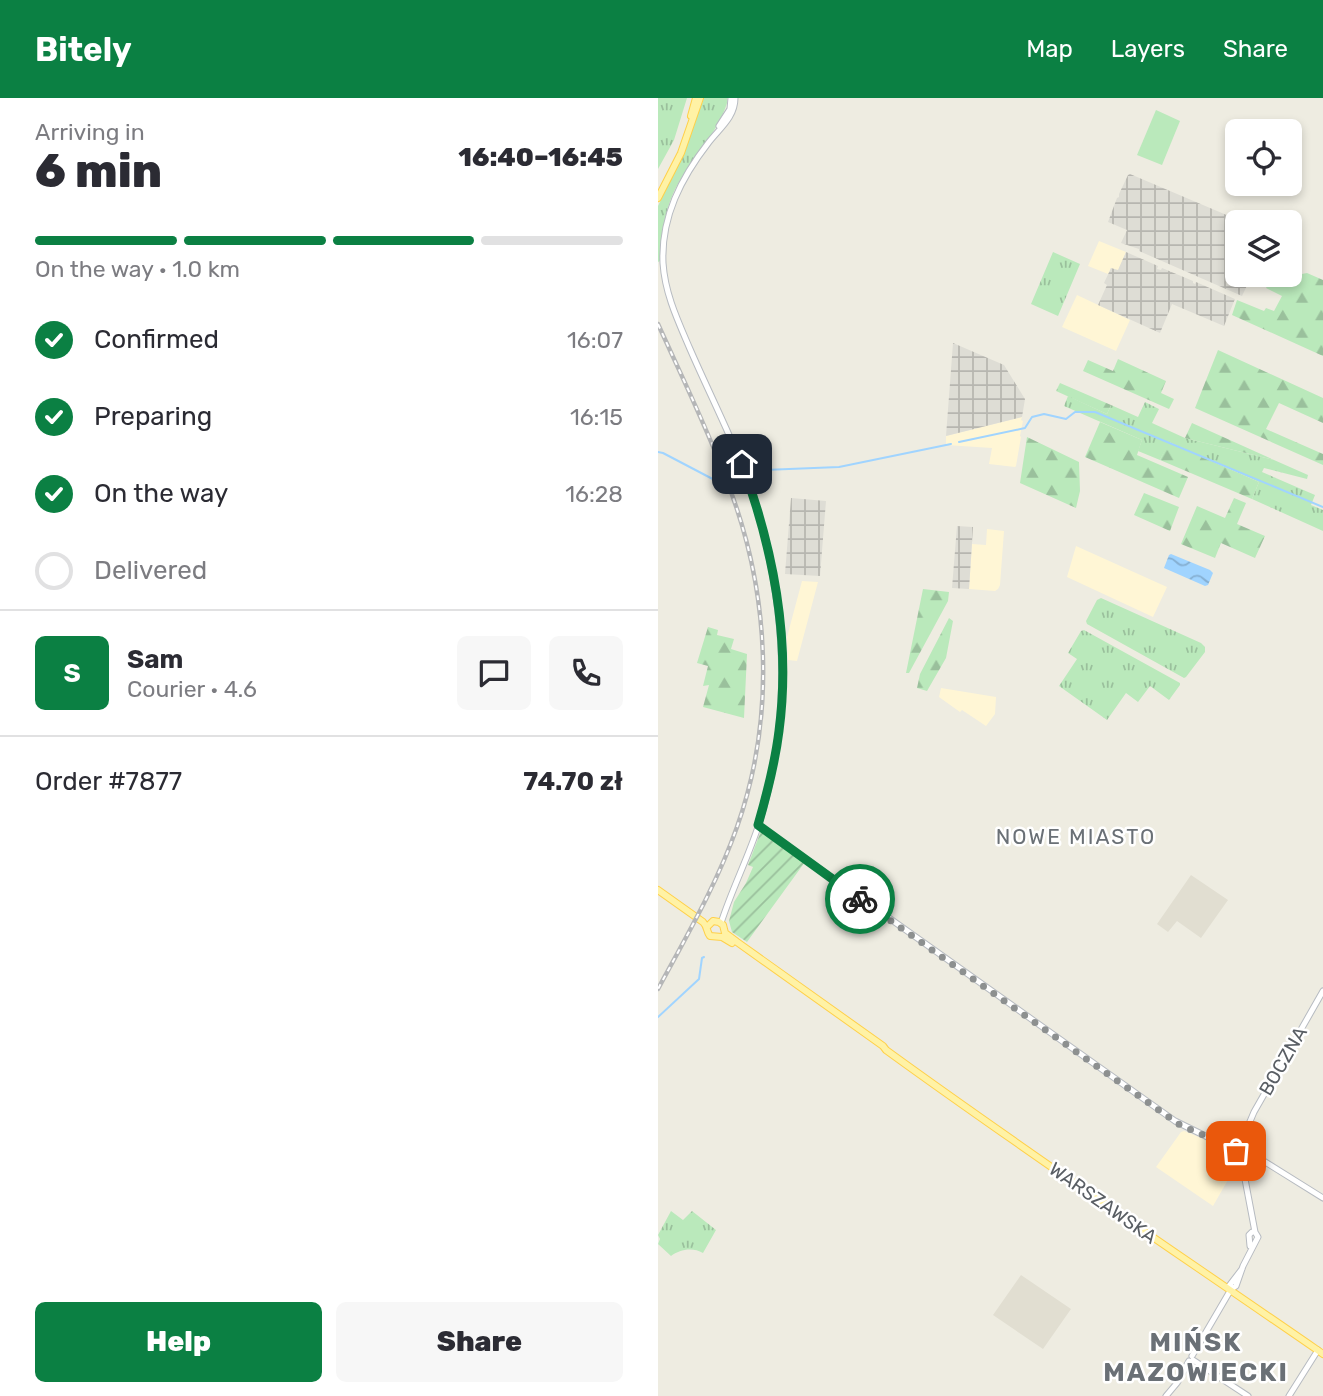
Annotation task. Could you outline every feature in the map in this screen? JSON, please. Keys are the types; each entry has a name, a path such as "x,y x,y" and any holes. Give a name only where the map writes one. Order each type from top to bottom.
{"main road":[{"path":"658,198 669,177 698,98"},
{"name":"WARSZAWSKA","path":"658,888 698,918 717,926 736,945 1088,1194 1320,1352"}],"street":[{"path":"717,926 758,825 774,762 780,729 783,684 780,621 761,524 747,478 674,312 665,280 663,252 670,210 680,187 729,111 733,98"},
{"path":"758,825 1180,1125 1254,1154 1323,1198"},
{"name":"BOCZNA","path":"1230,1291 1236,1286 1242,1273 1253,1240 1258,1237 1253,1232 1245,1178 1242,1150 1245,1133 1254,1112 1323,991"},
{"path":"1166,1396 1177,1383 1230,1291"},
{"path":"1289,1396 1320,1352"},
{"path":"1191,1359 1248,1396"}],"shaded area":[{"path":"1128,175 1225,214 1225,287 1246,287 1242,296 1121,243 1127,230 1108,222"},
{"path":"1099,241 1126,252 1118,271 1111,268 1108,274 1088,266"},
{"path":"1126,252 1158,266 1157,269 1162,268 1235,299 1224,326 1172,304 1160,333 1098,305 1111,268 1118,270"},
{"path":"1077,295 1130,320 1116,351 1062,327"},
{"path":"953,343 1004,365 1025,399 1022,417 946,436"},
{"path":"1022,417 1015,467 989,464 992,448 946,445 946,436"},
{"path":"791,498 826,501 820,576 785,574"},
{"path":"957,526 973,527 969,589 952,588"},
{"path":"987,529 1004,531 1000,585 995,591 969,589 972,544 986,545"},
{"path":"1076,546 1167,587 1153,617 1067,577"},
{"path":"802,581 818,582 797,661 788,660 787,637"},
{"path":"941,688 996,697 995,714 986,726 939,697"},
{"path":"1191,875 1228,900 1201,938 1177,921 1168,932 1157,924"},
{"path":"1184,1131 1216,1144 1230,1154 1233,1171 1213,1206 1156,1167"},
{"path":"1021,1275 1071,1309 1043,1349 993,1315"}],"green space":[{"path":"658,98 687,98 674,140 658,169"},
{"path":"704,98 727,98 727,103 718,124 674,191 665,220 658,262 658,206 681,158"},
{"path":"1156,110 1180,121 1162,165 1137,155"},
{"path":"1053,252 1080,264 1058,316 1031,304"},
{"path":"1307,273 1323,280 1323,356 1232,315 1237,300 1264,311 1266,308 1274,311 1282,296 1267,287 1302,287 1302,274"},
{"path":"1218,350 1323,398 1323,423 1279,403 1266,429 1323,454 1323,465 1195,408"},
{"path":"1118,359 1166,381 1161,393 1174,399 1169,409 1083,371 1088,360 1113,371"},
{"path":"1060,383 1111,405 1107,414 1056,391"},
{"path":"1068,396 1107,414 1111,405 1138,417 1145,402 1159,409 1152,423 1185,438 1274,460 1308,475 1307,479 1264,468 1262,472 1315,495 1311,505 1323,510 1323,531 1252,499 1259,482 1169,442 1160,460 1138,451 1142,440 1064,406"},
{"path":"1100,422 1142,440 1137,455 1188,477 1179,498 1085,457"},
{"path":"1192,423 1274,460 1185,438"},
{"path":"1027,437 1079,462 1080,491 1076,508 1020,483"},
{"path":"1168,442 1259,482 1252,499 1160,460"},
{"path":"1144,493 1179,507 1170,531 1134,515"},
{"path":"1234,498 1246,503 1237,524 1265,536 1255,558 1221,543 1215,558 1181,544 1197,506 1225,518"},
{"path":"923,589 949,592 948,601 909,673 906,673"},
{"path":"1101,598 1201,643 1205,652 1184,678 1087,624 1097,600"},
{"path":"949,618 953,621 946,658 927,691 917,688 920,674"},
{"path":"708,627 718,630 717,635 734,639 731,649 747,654 744,718 703,707 709,685 703,686 708,666 697,663"},
{"path":"1084,630 1180,685 1169,700 1150,686 1138,702 1126,693 1107,720 1059,686 1077,659 1068,653"},
{"path":"761,831 805,862 747,942 732,932 729,921 734,902 753,867 748,865"},
{"path":"671,1211 683,1220 692,1211 716,1230 703,1253 687,1250 671,1256 658,1244 658,1235"}],"water":[{"path":"1171,554 1210,570 1213,573 1208,585 1164,568"}],"waterway":[{"path":"959,442 1025,428 1032,417 1044,414 1066,419 1075,412 1095,412 1323,507"},
{"path":"750,477 764,470 839,467 951,444"},
{"path":"658,452 726,486 745,479"},
{"path":"658,1017 699,979 704,957"}],"railway":[{"path":"658,324 712,444 742,526 753,568 763,655 758,742 750,785 737,827 711,890 658,989"}],"way so far":[{"path":"860,899 1180,1125 1220,1142 1238,1146 1236,1151"}],"district":[{"name":"NOWE MIASTO","path":"1076,836"},
{"name":"MIŃSK MAZOWIECKI","path":"1196,1357"}],"route":[{"path":"742,464 761,524 773,576 782,648 783,696 780,729 772,776 758,825 860,899"}]}
